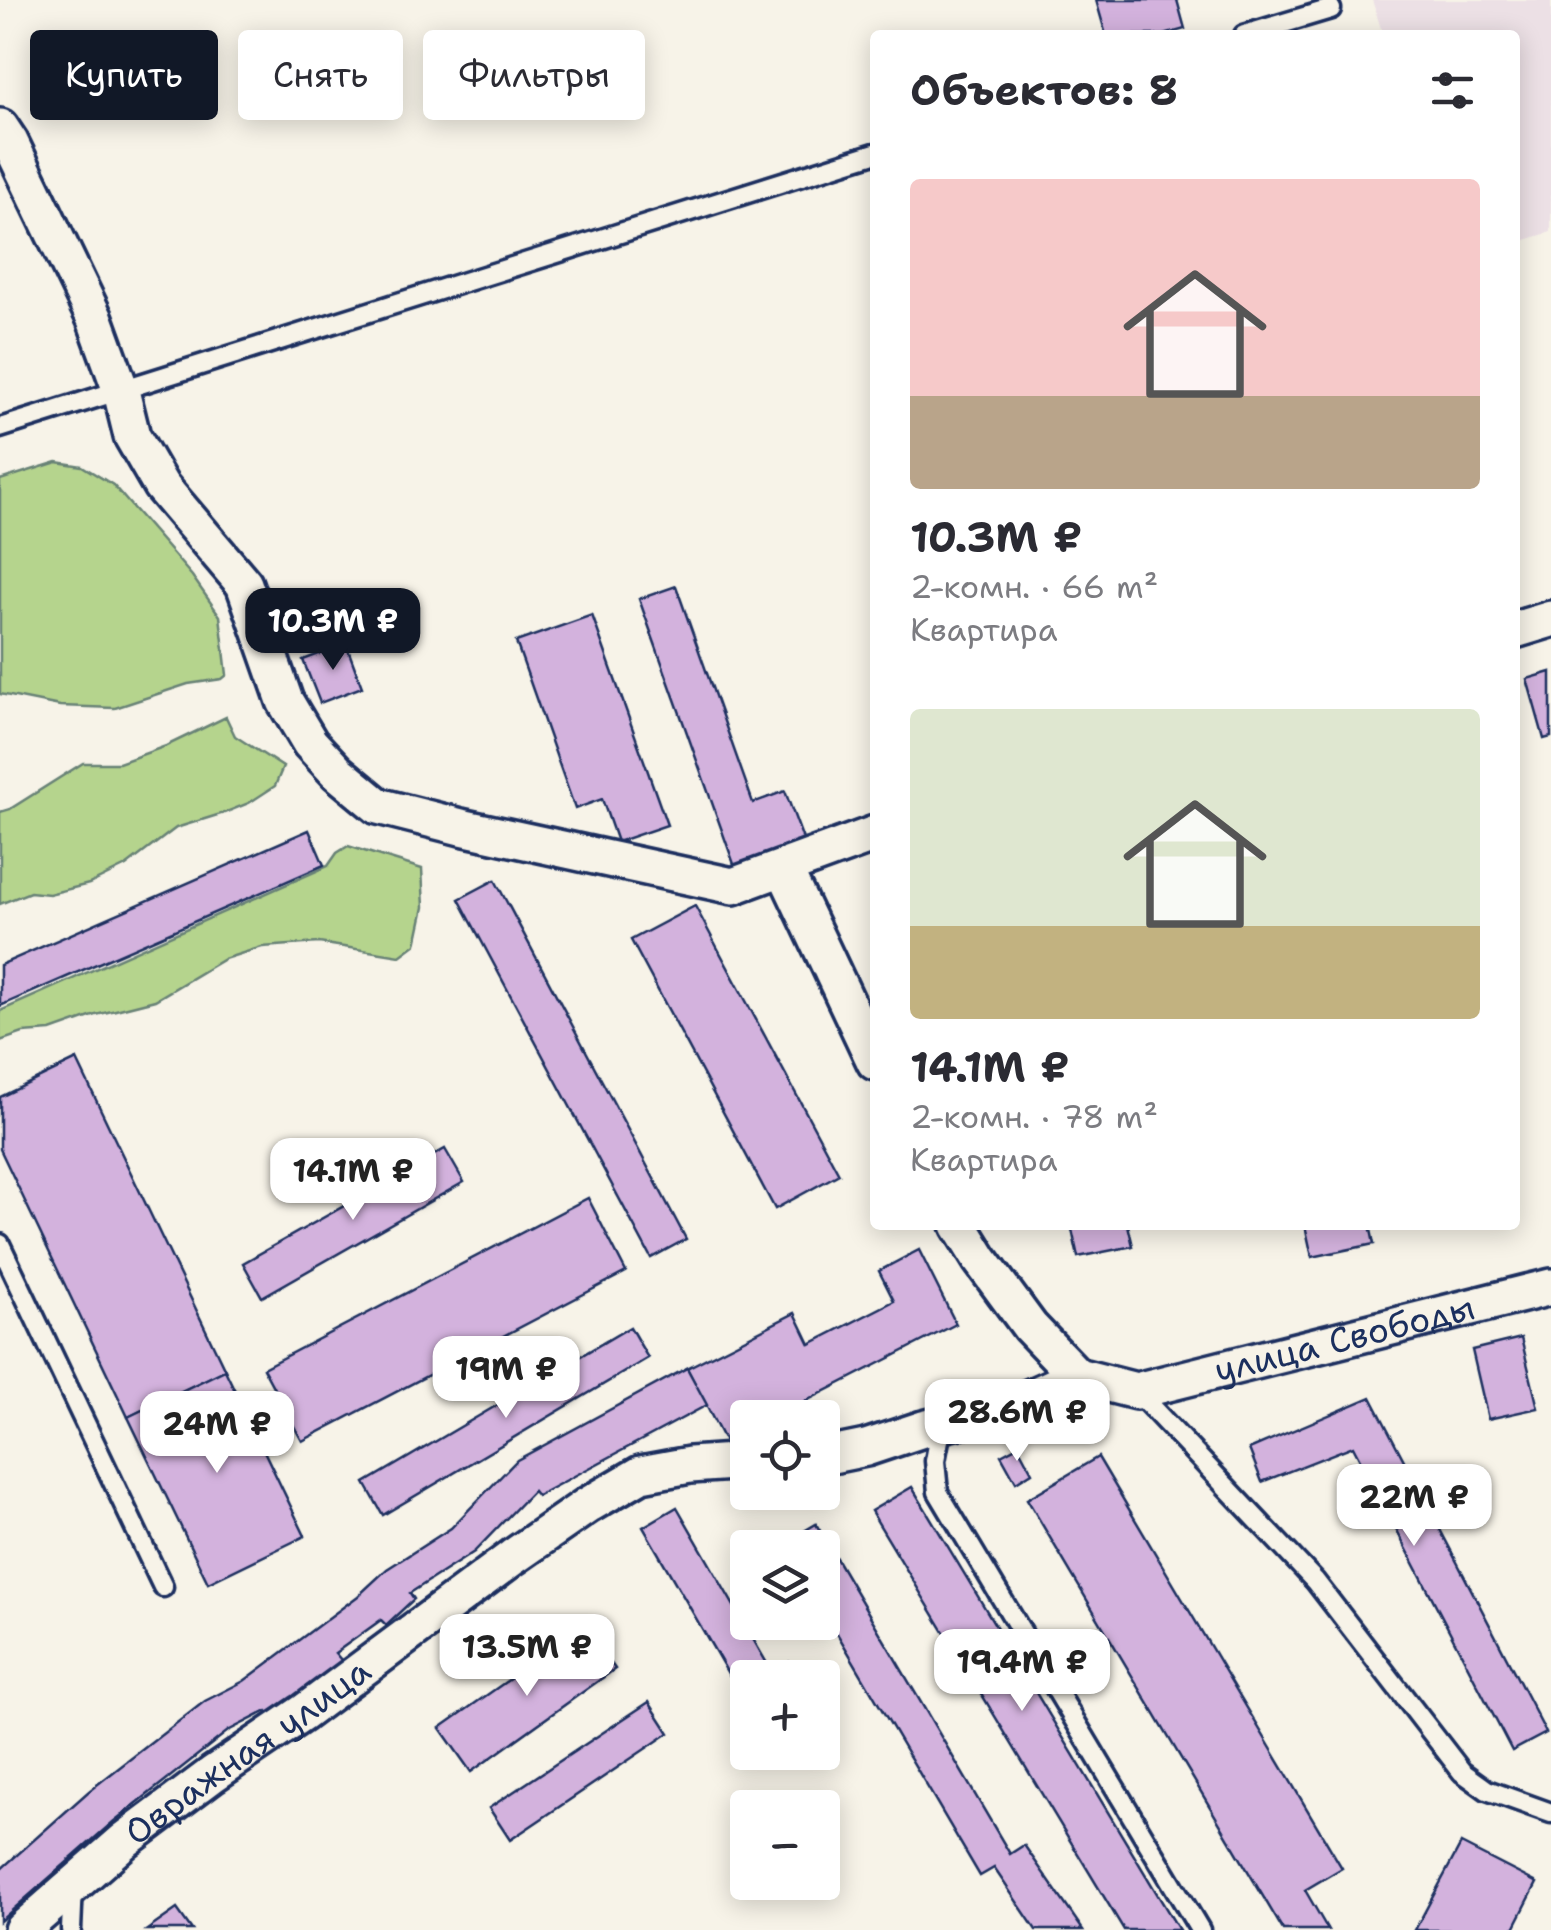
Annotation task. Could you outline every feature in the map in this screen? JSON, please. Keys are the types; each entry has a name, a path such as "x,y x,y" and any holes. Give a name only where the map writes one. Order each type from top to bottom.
{"street":[{"path":"0,127 95,319 132,436 161,486 244,584 285,701 310,743 378,806 733,886 870,836"},
{"path":"1520,628 1551,619"},
{"path":"784,869 870,1051"},
{"path":"962,1230 1030,1327 1077,1376 1136,1392"},
{"name":"улица Свободы","path":"1136,1392 1551,1287"},
{"path":"840,1453 1008,1408 1077,1376"},
{"name":"Овражная улица","path":"22,1930 125,1840 213,1774 588,1506 641,1474 730,1462"}],"lane":[{"path":"1261,30 1331,9"},
{"path":"0,428 870,154"},
{"path":"0,1244 163,1587"},
{"path":"1136,1392 1314,1581 1462,1772 1487,1790 1551,1813"},
{"path":"942,1424 935,1462 938,1492 1200,1930"},
{"path":"72,1930 73,1885"}],"shaded area":[{"path":"1372,0 1551,0 1551,232 1520,241 1520,30 1381,30"}],"green space":[{"path":"57,462 82,466 113,485 192,576 220,616 227,675 222,679 188,684 115,708 60,706 0,694 0,480"},
{"path":"226,717 235,736 283,767 275,786 249,803 176,828 126,866 89,884 49,894 30,892 0,904 0,812 83,763 119,763"},
{"path":"348,846 422,869 424,907 416,944 400,956 319,943 262,947 224,959 155,1000 51,1031 23,1033 0,1041 0,1011 328,866"}],"building":[{"path":"1096,0 1177,0 1185,29 1182,30 1105,30"},
{"path":"676,586 753,803 785,791 804,842 735,867 639,599"},
{"path":"592,615 667,825 617,842 602,799 575,809 516,642"},
{"path":"346,644 362,687 320,703 303,660"},
{"path":"1551,672 1551,737 1544,739 1527,679"},
{"path":"309,830 324,865 0,1006 0,965"},
{"path":"495,880 686,1239 651,1258 459,899"},
{"path":"695,906 839,1174 775,1209 631,940"},
{"path":"77,1060 225,1370 128,1417 0,1149 0,1097"},
{"path":"445,1149 464,1182 262,1297 243,1263"},
{"path":"588,1198 626,1272 302,1441 263,1368"},
{"path":"1072,1230 1129,1230 1133,1246 1078,1257"},
{"path":"1306,1230 1371,1230 1374,1244 1312,1257"},
{"path":"919,1250 956,1324 808,1400 730,1400 730,1439 725,1442 687,1368 795,1313 810,1344 894,1301 879,1271"},
{"path":"630,1327 648,1358 383,1515 365,1483"},
{"path":"1521,1338 1538,1408 1488,1419 1472,1350"},
{"path":"687,1368 707,1405 537,1496 533,1491 474,1552 410,1593 414,1599 386,1625 381,1620 335,1653 342,1661 271,1716 267,1711 228,1731 113,1822 0,1921 0,1870 89,1791 205,1701 244,1681 358,1596 387,1569 451,1528 517,1460"},
{"path":"225,1370 305,1536 208,1583 128,1417"},
{"path":"1371,1397 1546,1733 1512,1751 1353,1446 1262,1482 1249,1449"},
{"path":"1018,1446 1032,1472 1016,1482 1001,1455"},
{"path":"1098,1457 1342,1868 1305,1890 1328,1930 1283,1930 1027,1499"},
{"path":"912,1487 1179,1930 1124,1930 871,1511"},
{"path":"677,1507 730,1599 730,1640 754,1640 765,1660 730,1660 730,1677 643,1527"},
{"path":"840,1565 1010,1854 1024,1845 1083,1930 1036,1930 994,1868 980,1876 840,1639"},
{"path":"585,1626 615,1669 471,1772 440,1728"},
{"path":"649,1702 669,1733 510,1840 489,1808"},
{"path":"1461,1844 1537,1883 1513,1930 1415,1930"},
{"path":"177,1909 192,1930 147,1930"}]}
